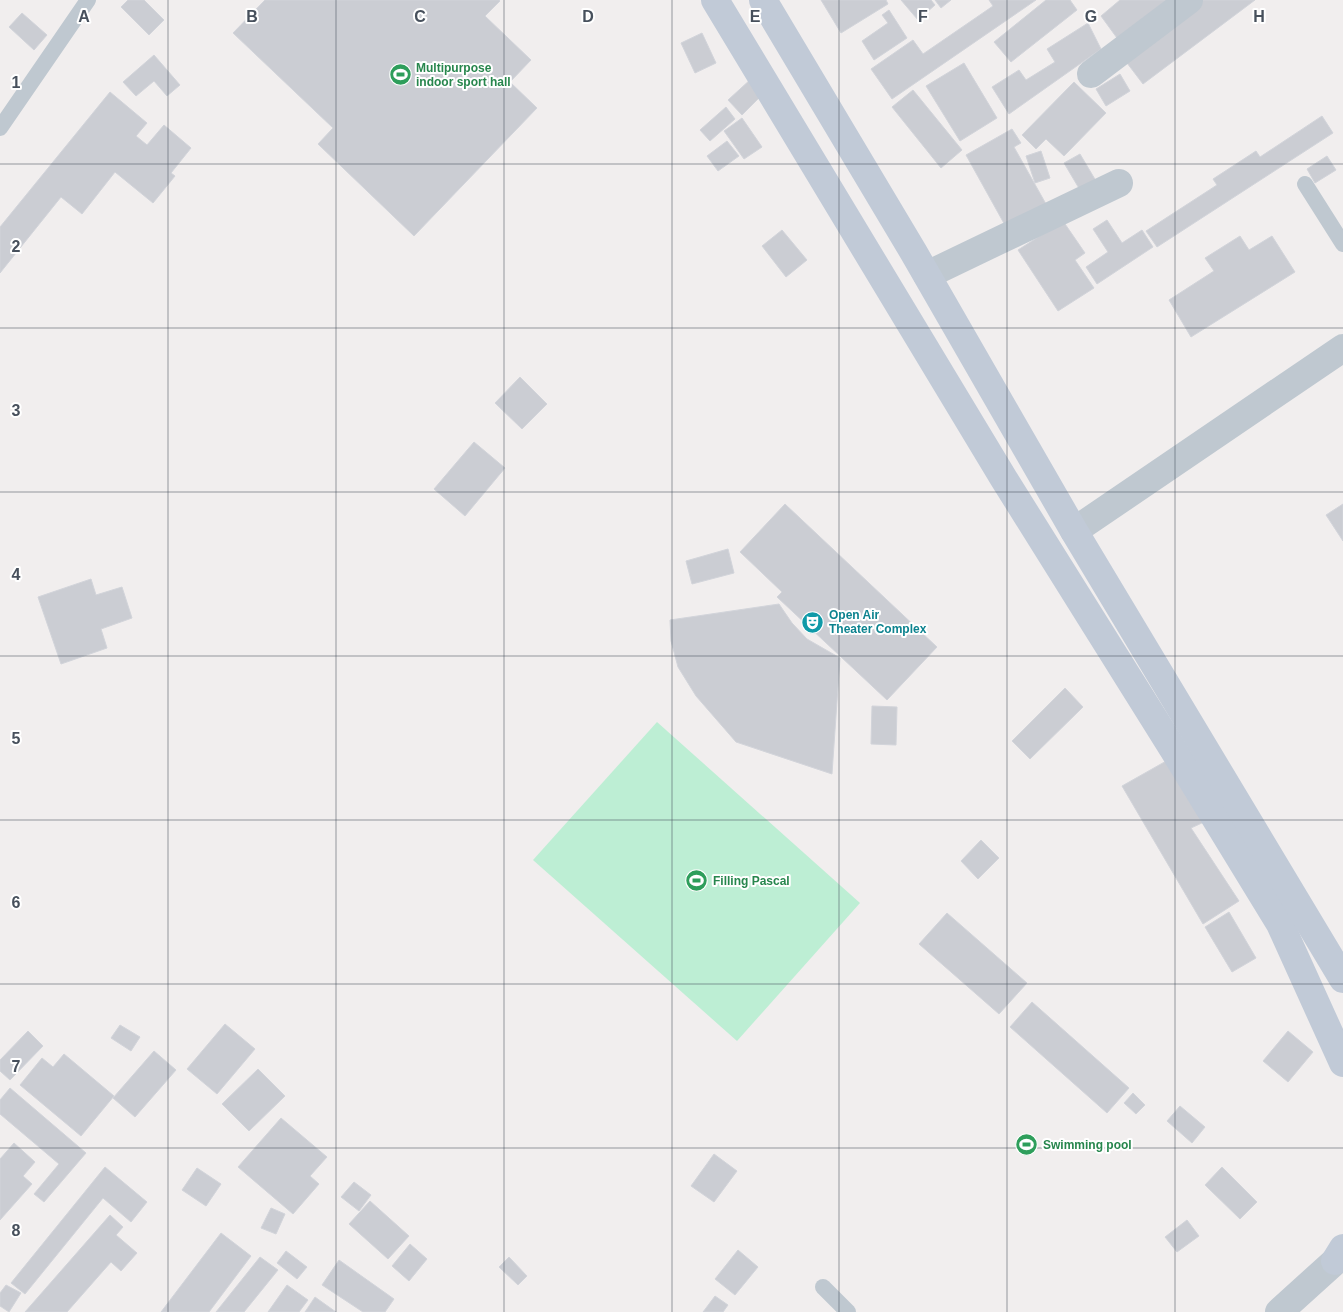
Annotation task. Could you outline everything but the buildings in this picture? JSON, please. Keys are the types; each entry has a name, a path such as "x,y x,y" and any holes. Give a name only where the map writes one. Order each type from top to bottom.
{"street":[{"path":"716,0 1004,479 1280,924 1343,1063"},
{"path":"763,0 927,275 1074,531 1343,979"},
{"path":"1091,74 1189,0"},
{"path":"927,275 1119,183"},
{"path":"1074,531 1343,348"},
{"path":"1173,749 1197,736"},
{"path":"1278,1312 1340,1254"}],"lane":[{"path":"0,128 88,0"},
{"path":"1305,184 1343,244"},
{"path":"823,1287 848,1312"}],"green space":[{"name":"Filling Pascal","path":"657,722 860,903 737,1041 533,860"}],"place":[{"name":"Multipurpose indoor sport hall","path":"400,75"},
{"name":"Open Air Theater Complex","path":"813,622"},
{"name":"Filling Pascal","path":"697,881"},
{"name":"Swimming pool","path":"1027,1145"}]}
